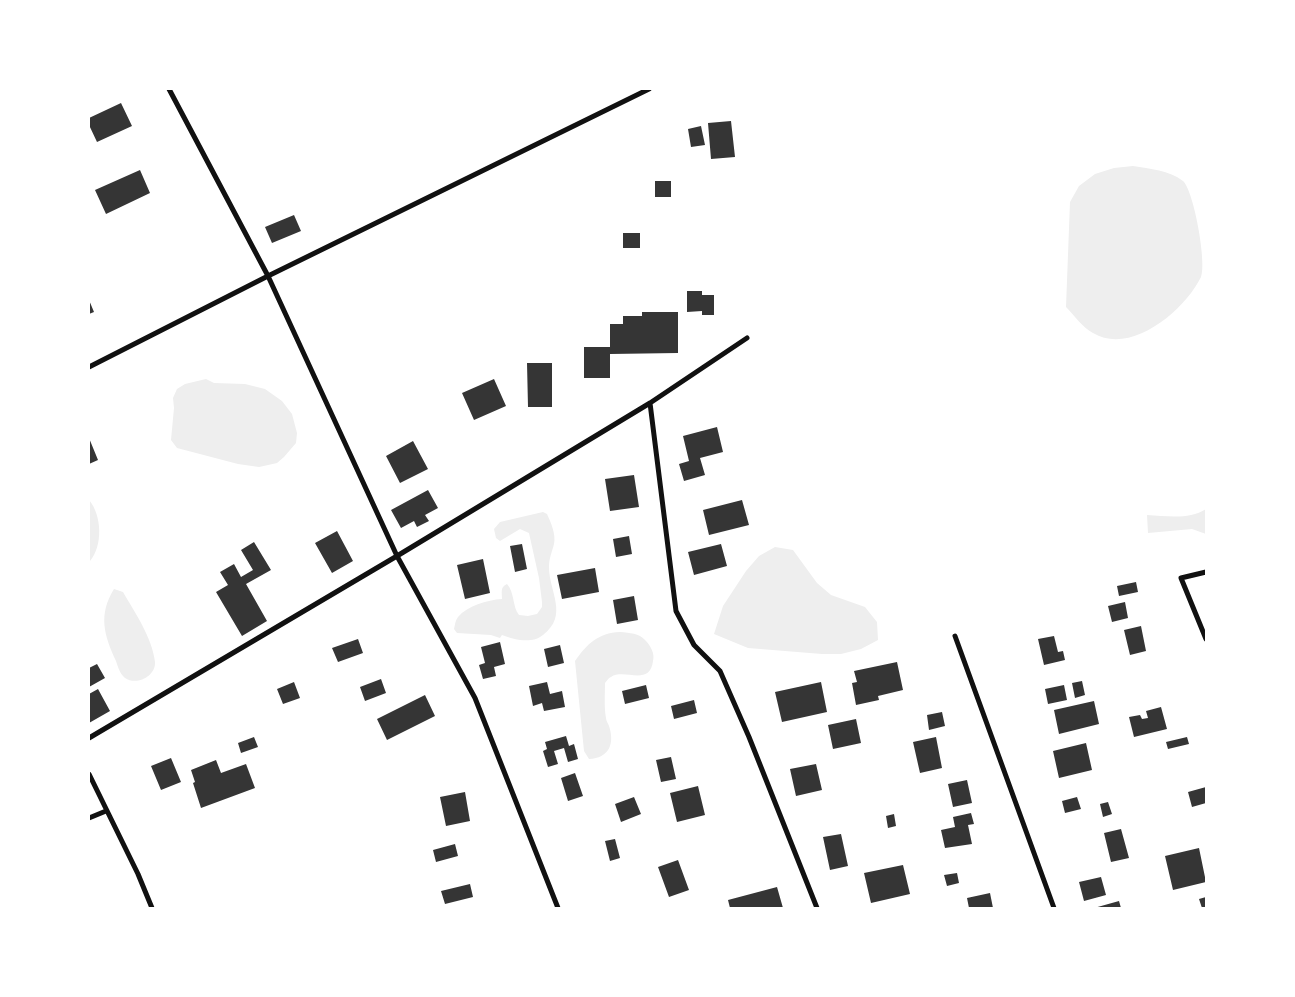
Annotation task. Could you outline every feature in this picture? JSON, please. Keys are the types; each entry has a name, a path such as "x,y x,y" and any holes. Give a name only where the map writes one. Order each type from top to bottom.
{"street":[{"path":"169,89 268,276 397,556 475,698 558,908"},
{"path":"89,367 268,276 649,89"},
{"path":"89,738 397,556 650,403 747,338"},
{"path":"650,403 676,610 694,644 720,671 817,908"},
{"path":"1206,572 1181,578 1206,639"},
{"path":"955,636 1054,908"},
{"path":"89,774 138,874 152,908"},
{"path":"89,818 106,811"}],"shaded area":[{"path":"1133,166 1166,172 1178,177 1187,187 1195,212 1201,244 1201,277 1183,303 1155,326 1140,334 1124,339 1108,339 1089,331 1066,307 1070,202 1079,186 1095,174 1114,168"},
{"path":"206,379 214,383 245,384 265,389 282,401 292,414 297,433 296,443 277,463 259,467 238,464 177,448 171,440 173,398 177,389 185,384"},
{"path":"89,500 96,514 99,530 97,547 90,561"},
{"path":"1206,509 1206,534 1192,529 1148,533 1147,515 1185,516"},
{"path":"543,512 547,514 554,536 549,567 556,611 551,627 534,640 518,640 502,635 500,638 491,635 457,633 454,629 455,623 462,613 478,604 502,599 502,588 507,584 519,615 537,614 542,607 539,578 529,533 520,529 500,541 496,538 494,529 500,522"},
{"path":"775,547 793,550 817,583 831,595 865,607 877,622 878,640 861,649 841,654 822,654 748,648 714,634 723,606 746,571 759,556"},
{"path":"114,589 123,592 142,626 153,653 155,662 152,672 140,680 130,680 123,676 108,642 104,616 109,598"},
{"path":"620,632 634,634 643,638 652,650 653,661 651,669 647,673 642,675 616,675 609,678 605,683 605,714 611,733 611,744 606,753 589,759 584,751 575,661 594,640 605,635"}],"building":[{"path":"121,103 132,126 97,142 89,125 89,118"},
{"path":"731,121 735,157 711,159 708,123"},
{"path":"701,126 705,145 691,147 688,129"},
{"path":"140,170 150,193 106,214 95,190"},
{"path":"655,181 671,181 671,197 655,197"},
{"path":"294,215 301,231 272,243 265,227"},
{"path":"623,233 640,233 640,248 623,248"},
{"path":"687,291 702,291 702,295 714,295 714,315 702,315 702,311 687,312"},
{"path":"89,300 94,312 89,314"},
{"path":"642,312 678,312 678,353 610,354 610,378 584,378 584,347 610,347 610,324 623,324 623,316 642,316"},
{"path":"527,363 552,363 552,407 528,407"},
{"path":"494,379 506,406 474,420 462,393"},
{"path":"717,427 723,452 700,458 705,475 684,481 679,464 689,461 683,436"},
{"path":"89,438 98,460 89,464"},
{"path":"413,441 428,469 400,483 386,456"},
{"path":"634,475 639,507 610,511 605,479"},
{"path":"428,490 438,508 425,515 429,521 417,527 414,521 401,528 391,510"},
{"path":"742,500 749,525 709,535 703,510"},
{"path":"337,531 353,561 332,573 315,543"},
{"path":"629,536 632,554 616,557 613,539"},
{"path":"254,542 271,570 246,584 267,621 242,636 216,592 228,585 220,572 234,564 241,577 253,570 241,550"},
{"path":"522,544 527,569 515,572 510,546"},
{"path":"721,544 727,566 694,575 688,552"},
{"path":"483,559 490,593 465,599 457,565"},
{"path":"595,568 599,592 562,599 557,575"},
{"path":"1136,582 1138,592 1119,596 1117,586"},
{"path":"634,596 638,620 617,624 613,600"},
{"path":"1125,602 1128,618 1112,622 1108,606"},
{"path":"1141,626 1146,651 1130,655 1124,630"},
{"path":"1054,636 1058,652 1063,651 1065,660 1044,665 1038,639"},
{"path":"358,639 363,653 338,662 332,648"},
{"path":"500,642 505,664 494,667 496,676 483,679 479,665 485,663 481,647"},
{"path":"560,645 564,663 548,667 544,649"},
{"path":"897,662 903,690 878,696 879,700 856,705 852,683 857,682 854,671"},
{"path":"97,664 105,678 89,687 89,668"},
{"path":"381,679 386,693 365,701 360,687"},
{"path":"1082,681 1085,695 1075,698 1072,683"},
{"path":"294,682 300,698 283,704 277,689"},
{"path":"547,682 550,694 562,691 565,707 544,711 542,703 533,706 529,686"},
{"path":"821,682 827,712 782,722 775,692"},
{"path":"646,685 649,698 625,704 622,691"},
{"path":"1064,685 1067,700 1048,704 1045,689"},
{"path":"98,689 110,711 89,723 89,694"},
{"path":"425,695 435,716 387,740 377,719"},
{"path":"694,700 697,713 674,719 671,706"},
{"path":"1094,701 1099,724 1059,734 1054,710"},
{"path":"1161,707 1167,729 1134,737 1129,717 1140,715 1142,719 1148,718 1146,711"},
{"path":"942,712 945,726 929,730 927,715"},
{"path":"856,719 861,743 833,749 828,725"},
{"path":"566,736 569,746 574,744 578,759 568,762 564,748 554,751 558,764 548,767 543,751 547,749 545,742"},
{"path":"254,737 258,747 241,753 238,743"},
{"path":"936,737 942,768 920,773 913,742"},
{"path":"1187,737 1189,744 1168,749 1166,742"},
{"path":"1086,743 1092,770 1059,778 1053,751"},
{"path":"671,757 676,779 661,782 656,760"},
{"path":"171,758 181,782 161,790 151,766"},
{"path":"216,760 221,773 246,764 255,788 201,808 191,770"},
{"path":"816,764 822,790 796,796 790,769"},
{"path":"575,773 583,796 568,801 561,778"},
{"path":"967,780 972,803 953,807 948,784"},
{"path":"698,786 705,815 677,822 670,793"},
{"path":"1206,787 1206,803 1192,807 1188,792"},
{"path":"465,792 470,821 446,826 440,797"},
{"path":"634,797 641,814 621,822 615,804"},
{"path":"1077,797 1081,809 1065,813 1062,801"},
{"path":"1108,802 1112,814 1103,817 1100,804"},
{"path":"971,813 974,824 968,825 972,844 945,848 941,830 955,827 953,817"},
{"path":"894,814 896,826 888,828 886,816"},
{"path":"1121,829 1129,858 1111,862 1104,833"},
{"path":"841,834 848,866 830,870 823,837"},
{"path":"615,839 620,858 610,861 605,841"},
{"path":"455,844 458,856 436,862 433,850"},
{"path":"1199,848 1206,882 1173,890 1165,856"},
{"path":"678,860 689,890 669,897 658,867"},
{"path":"903,865 910,894 871,903 864,873"},
{"path":"957,873 959,883 947,886 944,875"},
{"path":"1101,877 1106,895 1084,901 1079,882"},
{"path":"470,884 473,897 445,904 441,891"},
{"path":"777,887 783,908 730,908 728,900"},
{"path":"990,893 993,908 969,908 967,898"},
{"path":"1206,897 1206,908 1202,908 1199,899"},
{"path":"1119,901 1121,908 1094,908"}]}
